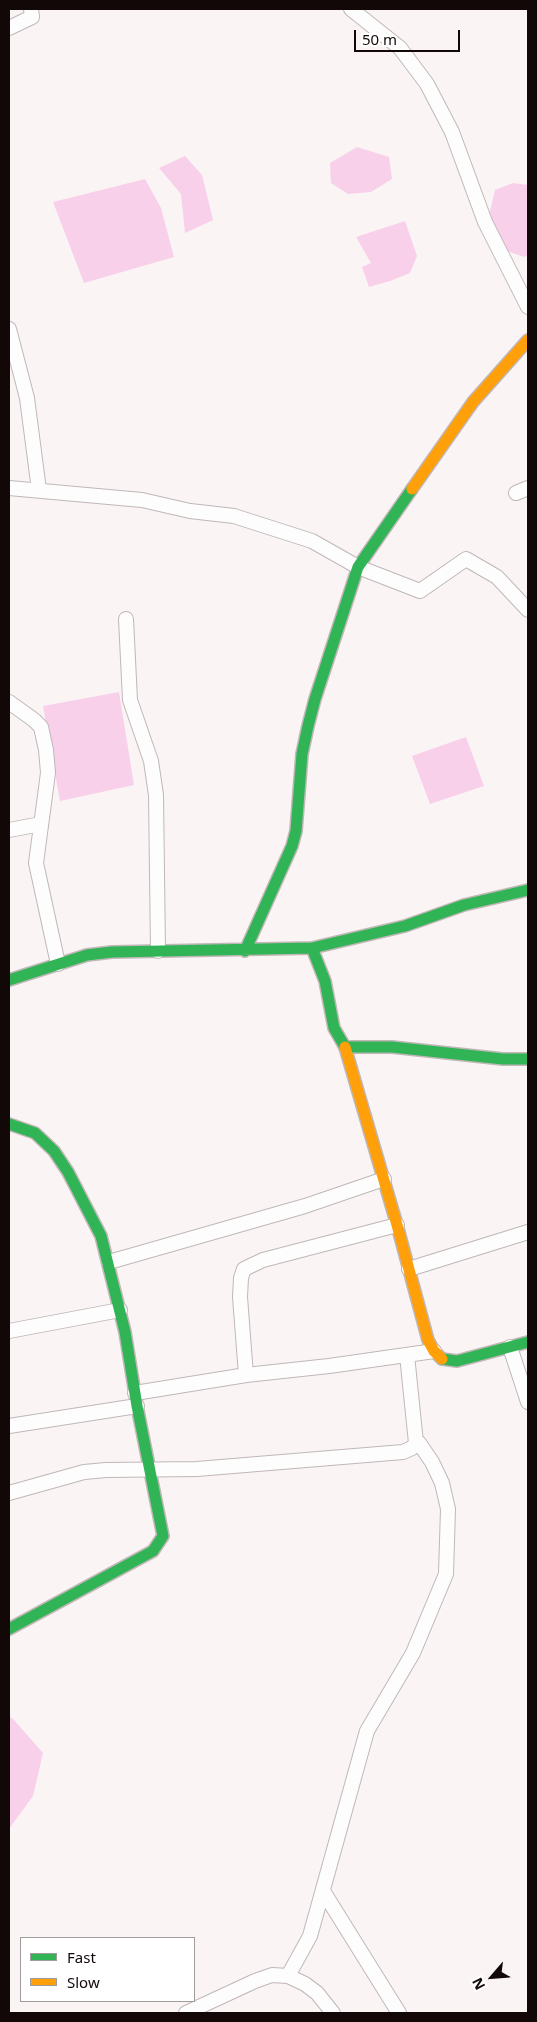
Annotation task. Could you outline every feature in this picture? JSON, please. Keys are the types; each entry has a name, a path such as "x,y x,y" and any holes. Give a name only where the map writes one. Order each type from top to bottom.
{"street":[{"path":"9,28 32,17 30,9"},
{"path":"351,9 400,48 428,84 452,132 485,222 528,307"},
{"path":"9,329 27,398 39,490"},
{"path":"244,951 292,846 296,831 302,754 310,717 358,567 473,402 528,340"},
{"path":"9,488 142,500 190,511 234,516 312,541 358,567 420,591 466,559 497,576 528,610"},
{"path":"126,619 130,700 151,761 156,795 158,951"},
{"path":"9,702 34,720 40,727 46,750 48,774 36,863 58,964"},
{"path":"9,830 41,824"},
{"path":"9,980 87,955 112,952 244,951 312,948 405,926 464,905 528,890"},
{"path":"312,948 325,981 334,1028 345,1047 357,1094 397,1225 428,1340 434,1351 442,1359 457,1361 528,1342"},
{"path":"345,1047 392,1047 502,1059 528,1059"},
{"path":"9,1124 35,1134 54,1151 72,1180 101,1236 120,1310 163,1536 156,1547 134,1562 9,1629"},
{"path":"109,1262 305,1206 384,1180"},
{"path":"246,1375 240,1297 241,1278 244,1269 264,1260 397,1225"},
{"path":"409,1269 528,1232"},
{"path":"9,1331 120,1310"},
{"path":"510,1347 528,1402"},
{"path":"9,1426 246,1375 329,1366 434,1351"},
{"path":"9,1493 84,1472 198,1469 403,1452 412,1448 416,1443 407,1355"},
{"path":"288,1976 310,1936 367,1731 413,1653 446,1574 448,1509 442,1483 432,1462 419,1443 416,1443"},
{"path":"322,1891 399,2013"},
{"path":"186,2013 272,1975 288,1976 305,1984 317,1993 333,2013"}],"shaded area":[{"path":"357,147 389,157 392,179 371,192 348,194 331,183 330,163"},
{"path":"185,156 202,175 213,220 185,233 181,194 159,168"},
{"path":"145,179 161,208 174,257 84,283 53,202"},
{"path":"513,183 528,185 528,255 524,257 507,251 488,220 495,190"},
{"path":"405,221 417,256 410,273 369,287 362,267 371,263 356,237"},
{"path":"119,692 134,785 60,801 43,706"},
{"path":"466,737 484,786 430,804 412,756"},
{"path":"9,1716 43,1753 33,1796 9,1829"}],"traffic: fast":[{"path":"245,951 292,846 296,831 302,754 308,726 358,567 412,489"},
{"path":"9,980 87,955 112,952 312,948 405,926 464,905 528,890"},
{"path":"312,948 325,981 334,1028 345,1047 392,1047 503,1059 528,1059"},
{"path":"9,1124 35,1133 54,1151 68,1172 101,1236 125,1332 137,1406 163,1536 153,1551 9,1629"},
{"path":"442,1359 457,1361 528,1342"}],"traffic: slow":[{"path":"412,489 473,402 528,340"},
{"path":"345,1047 397,1225 428,1340 434,1351 442,1359"}]}
